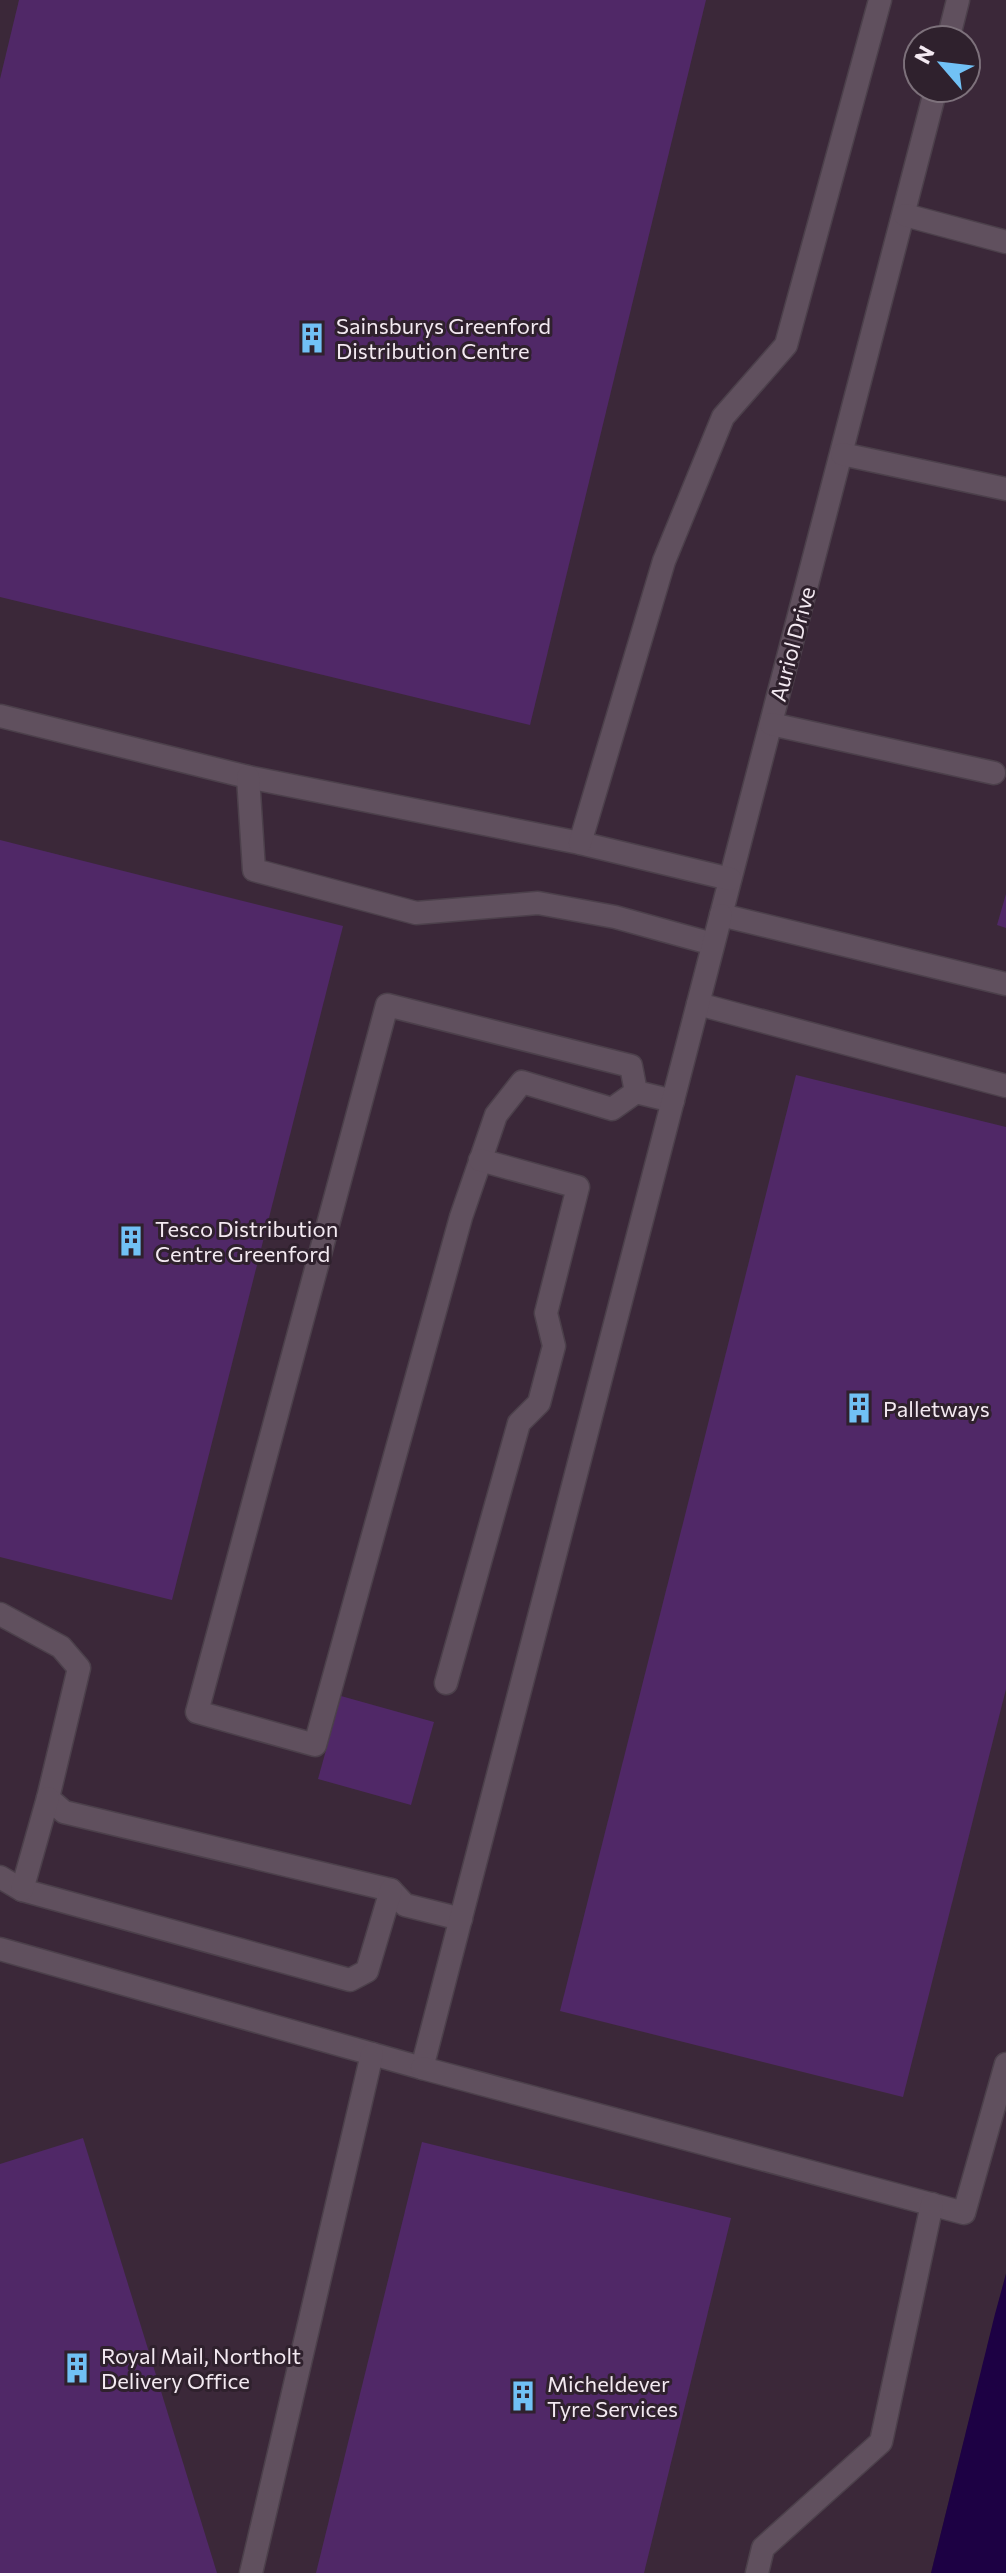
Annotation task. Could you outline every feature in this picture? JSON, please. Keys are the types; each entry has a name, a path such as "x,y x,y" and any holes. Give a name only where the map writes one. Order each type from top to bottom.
{"lane":[{"path":"580,843 664,561 723,417 786,345 880,0"},
{"path":"952,24 958,0"},
{"name":"Auriol Drive","path":"422,2068 932,104"},
{"path":"905,215 1006,242"},
{"path":"842,454 1006,489"},
{"path":"0,716 248,777 580,843 730,879"},
{"path":"771,724 994,773"},
{"path":"248,777 254,870 416,913 538,903 615,917 713,944"},
{"path":"721,915 1006,984"},
{"path":"698,1004 1006,1086"},
{"path":"636,1092 631,1066 387,1005 197,1712 315,1745 480,1160 496,1115 522,1082 612,1109 636,1092 673,1101"},
{"path":"446,1683 519,1423 539,1403 551,1360 554,1346 546,1313 578,1187 480,1160"},
{"path":"0,1614 61,1647 79,1668 22,1890"},
{"path":"48,1798 64,1812 391,1890 405,1905 461,1919"},
{"path":"0,1877 22,1890 350,1980 367,1971 391,1890"},
{"path":"0,1949 422,2068 964,2213 1006,2064"},
{"path":"251,2573 372,2054"},
{"path":"757,2573 763,2548 881,2442 932,2204"}],"shaded area":[{"path":"0,0 1006,0 1006,2273 931,2573 0,2573"},
{"path":"1006,2274 1006,2573 931,2573 995,2314"}],"building":[{"name":"Sainsburys Greenford Distribution Centre","path":"19,0 706,0 530,725 0,597 0,79"},
{"name":"Tesco Distribution Centre Greenford","path":"0,840 343,926 172,1600 0,1557"},
{"path":"1006,894 1006,928 997,925"},
{"name":"Palletways","path":"796,1075 1006,1127 1006,1689 903,2097 560,2011"},
{"path":"341,1696 434,1722 411,1805 318,1779"},
{"name":"Royal Mail, Northolt Delivery Office","path":"83,2138 217,2573 0,2573 0,2164"},
{"name":"Micheldever Tyre Services","path":"422,2142 731,2218 644,2573 316,2573"}],"place":[{"name":"Sainsburys Greenford Distribution Centre","path":"312,338"},
{"name":"Tesco Distribution Centre Greenford","path":"131,1241"},
{"name":"Palletways","path":"859,1408"},
{"name":"Royal Mail, Northolt Delivery Office","path":"77,2368"},
{"name":"Micheldever Tyre Services","path":"523,2396"}]}
